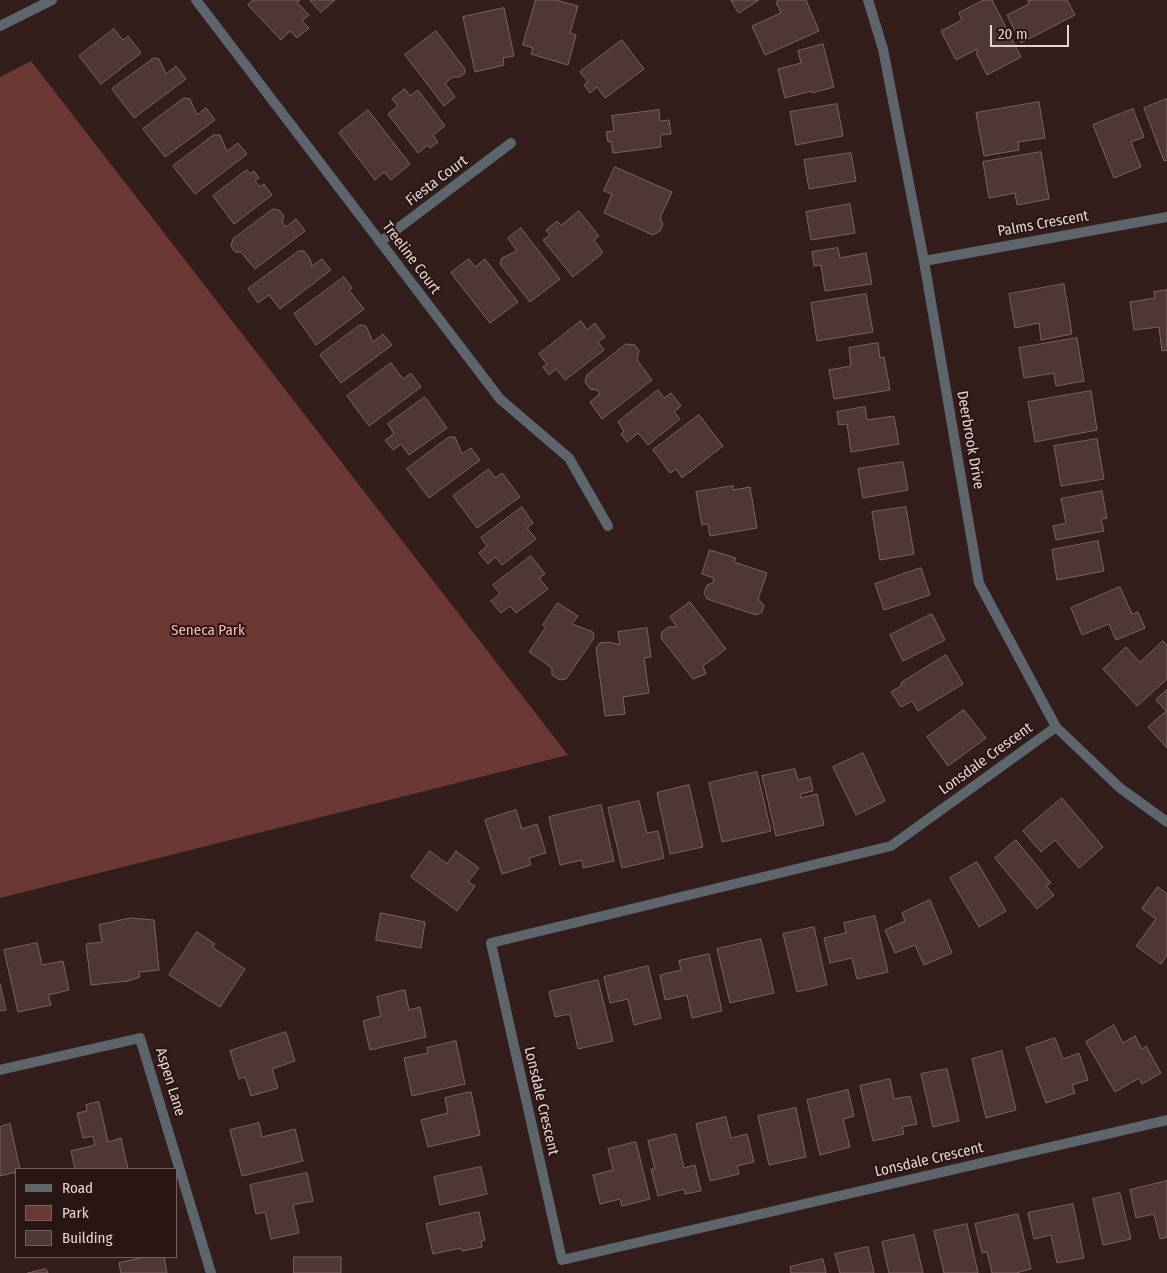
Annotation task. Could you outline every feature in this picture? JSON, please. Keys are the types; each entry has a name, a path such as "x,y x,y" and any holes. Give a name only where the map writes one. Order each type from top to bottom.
{"street":[{"path":"0,26 52,0"},
{"name":"Treeline Court","path":"196,0 500,399 569,458 608,526"},
{"name":"Deerbrook Drive","path":"868,0 883,49 924,261 979,583 1056,726 1120,788 1167,822"},
{"name":"Fiesta Court","path":"380,242 511,143"},
{"name":"Palms Crescent","path":"924,261 1167,217"},
{"name":"Lonsdale Crescent","path":"1056,726 891,846 491,942 562,1260 1167,1120"},
{"name":"Aspen Lane","path":"0,1070 140,1038 211,1273"}],"green space":[{"name":"Seneca Park","path":"31,61 568,755 0,898 0,77"}],"building":[{"path":"253,0 300,0 297,2 309,15 302,21 309,28 297,38 290,31 281,40 248,5"},
{"path":"310,0 335,0 321,12"},
{"path":"536,0 556,0 578,6 570,33 576,35 568,65 531,54 533,48 523,45"},
{"path":"731,0 759,0 739,13"},
{"path":"780,0 806,0 819,31 765,55 752,26 781,13 776,2"},
{"path":"984,0 992,0 1021,57 987,75 976,53 978,52 977,49 956,60 941,31 962,20 959,13"},
{"path":"1028,0 1067,0 1075,15 1021,43 1007,15 1029,4"},
{"path":"504,8 514,56 503,58 504,65 475,72 463,17"},
{"path":"114,29 123,40 128,36 141,53 101,84 79,56"},
{"path":"436,31 465,69 465,73 460,77 453,77 445,83 455,97 444,106 405,55"},
{"path":"622,40 644,69 605,98 597,87 590,93 584,85 588,82 580,72"},
{"path":"823,44 834,87 785,98 778,69 801,63 798,51"},
{"path":"154,58 159,59 166,74 176,66 186,79 134,118 112,89"},
{"path":"405,89 410,96 418,90 445,126 433,135 438,142 430,148 428,145 418,153 388,114 398,106 392,99"},
{"path":"184,98 190,99 197,115 206,108 215,120 165,157 143,129"},
{"path":"1167,99 1167,160 1164,161 1144,108"},
{"path":"1039,102 1045,138 1018,142 1019,150 984,156 976,113"},
{"path":"837,104 843,136 796,145 790,112"},
{"path":"1133,109 1144,137 1131,142 1141,167 1114,178 1093,125"},
{"path":"368,110 410,164 391,180 384,172 375,180 339,133"},
{"path":"659,110 660,121 669,120 671,134 660,135 661,147 613,153 611,141 608,142 606,132 614,131 612,116"},
{"path":"214,135 220,135 227,151 238,143 247,154 195,194 173,166"},
{"path":"1041,152 1049,199 1017,205 1015,193 989,198 983,162"},
{"path":"851,153 856,181 809,189 804,160"},
{"path":"615,167 672,192 660,218 663,224 660,231 653,235 604,213 612,194 604,191"},
{"path":"247,170 250,174 254,171 259,178 255,181 260,187 264,184 272,195 234,224 213,196"},
{"path":"850,204 855,233 811,240 806,212"},
{"path":"273,209 279,210 284,216 282,222 286,227 296,219 305,231 255,269 241,252 235,252 231,246 233,239"},
{"path":"579,211 599,236 594,240 603,253 573,277 543,240 550,235 546,230 557,221 561,225"},
{"path":"521,228 560,279 530,302 500,264 502,258 517,251 508,238"},
{"path":"838,248 840,258 866,253 872,284 825,291 821,265 814,266 812,252"},
{"path":"299,251 304,251 310,259 312,266 322,259 331,270 280,309 269,295 258,303 248,289"},
{"path":"469,259 475,267 485,259 518,302 490,323 451,273"},
{"path":"344,277 352,288 349,290 364,309 316,345 294,314"},
{"path":"1064,284 1072,334 1041,340 1039,323 1015,328 1009,294"},
{"path":"1167,290 1167,350 1162,351 1159,327 1134,330 1130,302 1155,298 1154,292"},
{"path":"866,294 873,332 817,341 811,303"},
{"path":"581,321 587,330 595,323 605,337 598,342 604,350 565,380 556,369 549,375 543,367 547,364 539,354"},
{"path":"360,325 366,326 373,342 383,334 392,345 341,383 320,355"},
{"path":"1077,338 1084,381 1056,386 1054,373 1024,378 1019,348"},
{"path":"878,343 880,358 884,357 890,390 834,399 829,370 851,366 849,348"},
{"path":"626,344 635,345 639,351 637,360 652,380 602,419 590,402 600,394 597,390 590,389 585,382 587,375"},
{"path":"391,363 403,379 411,373 421,387 369,426 347,396"},
{"path":"658,390 664,398 671,393 681,406 674,412 680,419 648,445 638,433 627,442 621,434 624,431 618,422"},
{"path":"1091,391 1097,430 1035,442 1028,402"},
{"path":"425,397 447,428 409,455 401,444 393,450 385,440 394,434 388,424"},
{"path":"865,407 867,420 894,416 899,444 851,452 847,424 839,425 837,412"},
{"path":"699,415 723,446 682,478 676,469 670,473 653,450"},
{"path":"449,437 455,437 462,454 471,448 480,460 429,498 407,469"},
{"path":"1097,439 1104,479 1061,486 1054,446"},
{"path":"903,462 908,490 863,498 858,469"},
{"path":"489,469 495,478 502,473 520,497 477,528 453,496"},
{"path":"733,486 733,490 750,487 757,528 710,536 708,524 702,525 696,492"},
{"path":"1102,491 1107,518 1101,519 1104,531 1056,540 1053,526 1066,523 1061,499"},
{"path":"522,507 533,523 527,528 536,539 502,565 495,557 488,564 479,553 487,546 481,538"},
{"path":"906,507 914,554 880,560 872,512"},
{"path":"1098,541 1104,571 1057,580 1052,550"},
{"path":"710,550 736,558 734,562 767,573 758,599 764,605 762,612 756,615 707,599 704,593 707,585 713,583 714,578 702,574"},
{"path":"531,556 545,574 539,578 548,589 516,613 510,606 501,613 491,601 500,594 493,585"},
{"path":"921,568 930,595 884,610 875,584"},
{"path":"1120,587 1132,614 1138,612 1145,628 1116,640 1109,624 1082,635 1071,608"},
{"path":"690,602 726,649 703,666 706,674 693,679 661,638 662,632 668,627 677,627 670,617"},
{"path":"558,603 578,616 572,624 593,632 594,638 566,679 560,680 552,675 552,668 529,652 546,627 543,625"},
{"path":"932,614 945,640 903,661 890,635"},
{"path":"647,628 651,657 644,658 649,693 623,697 625,714 605,716 596,648 600,643 609,642 620,645 618,632"},
{"path":"1163,641 1167,645 1167,679 1137,706 1103,669 1126,647 1140,662"},
{"path":"946,655 963,684 918,711 912,701 901,707 891,692 902,685 901,683"},
{"path":"1167,690 1167,748 1148,727 1166,711 1156,700"},
{"path":"964,710 986,738 948,766 927,737"},
{"path":"863,753 885,801 856,815 833,767"},
{"path":"795,769 798,780 810,777 813,791 800,794 801,798 817,794 824,825 776,836 762,776"},
{"path":"757,772 771,831 722,842 709,783"},
{"path":"689,785 703,847 670,854 657,793"},
{"path":"1062,798 1103,847 1079,868 1055,840 1041,852 1023,831"},
{"path":"639,801 647,833 658,831 664,858 622,868 608,808"},
{"path":"601,805 614,861 583,868 582,860 560,865 549,817"},
{"path":"516,810 522,829 537,824 546,853 529,858 531,865 502,874 485,820"},
{"path":"1016,840 1051,883 1046,886 1054,895 1037,909 995,858"},
{"path":"430,851 447,864 456,851 479,868 468,882 475,886 457,911 411,877"},
{"path":"977,862 1006,911 979,927 950,878"},
{"path":"1158,887 1167,894 1167,955 1161,964 1136,946 1156,919 1142,909"},
{"path":"930,900 952,953 924,965 915,945 895,953 885,930 905,921 902,913"},
{"path":"381,913 425,922 421,948 376,940"},
{"path":"875,916 888,972 857,979 852,958 830,963 824,938 846,933 844,923"},
{"path":"131,918 154,920 159,970 139,972 140,977 128,981 91,985 86,944 102,942 99,925"},
{"path":"814,927 827,985 797,992 783,934"},
{"path":"197,932 215,944 212,947 245,969 220,1007 169,975"},
{"path":"761,939 774,993 730,1003 717,949"},
{"path":"37,943 42,965 63,961 69,990 48,995 51,1005 18,1012 4,950"},
{"path":"709,954 722,1011 692,1018 687,995 665,1000 660,975 681,970 679,961"},
{"path":"648,966 661,1018 634,1025 628,999 610,1003 604,977"},
{"path":"598,980 613,1041 578,1049 570,1014 555,1017 549,992"},
{"path":"0,984 6,1010 0,1011"},
{"path":"405,990 409,1010 420,1007 426,1037 370,1050 363,1021 381,1016 377,997"},
{"path":"1114,1025 1123,1043 1135,1036 1142,1049 1146,1046 1161,1073 1142,1084 1139,1078 1115,1092 1086,1042"},
{"path":"286,1032 295,1061 272,1069 278,1088 251,1096 245,1077 239,1079 230,1051"},
{"path":"1055,1038 1063,1059 1079,1053 1088,1080 1072,1085 1075,1093 1046,1103 1026,1048"},
{"path":"456,1041 465,1084 412,1096 404,1058 428,1053 427,1048"},
{"path":"1002,1051 1016,1110 986,1118 972,1059"},
{"path":"947,1069 959,1121 933,1127 921,1074"},
{"path":"890,1079 894,1099 910,1096 917,1124 902,1127 904,1134 873,1141 860,1086"},
{"path":"848,1090 854,1116 843,1119 850,1147 820,1155 807,1100"},
{"path":"471,1092 480,1135 428,1147 421,1120 448,1113 445,1098"},
{"path":"99,1102 108,1142 121,1138 128,1168 75,1168 71,1151 95,1145 93,1136 83,1138 77,1113 87,1111 86,1105"},
{"path":"796,1108 806,1157 769,1165 758,1116"},
{"path":"726,1117 731,1138 747,1134 754,1162 737,1166 739,1174 710,1181 696,1124"},
{"path":"259,1123 262,1137 295,1129 303,1161 242,1176 230,1130"},
{"path":"10,1124 20,1168 15,1168 15,1172 0,1176 0,1127"},
{"path":"676,1134 684,1168 695,1165 701,1191 685,1194 684,1189 658,1196 651,1169 655,1169 648,1141"},
{"path":"636,1142 650,1199 622,1206 620,1199 600,1204 593,1175 613,1170 608,1149"},
{"path":"481,1167 487,1194 440,1205 434,1177"},
{"path":"307,1173 313,1201 293,1205 299,1233 271,1239 265,1212 256,1214 250,1185"},
{"path":"1167,1181 1167,1237 1160,1239 1154,1214 1136,1218 1130,1190"},
{"path":"1120,1193 1131,1239 1103,1245 1093,1199"},
{"path":"1073,1204 1084,1258 1057,1263 1051,1235 1034,1239 1028,1213"},
{"path":"479,1212 485,1240 481,1241 482,1247 462,1251 461,1248 433,1254 426,1224"},
{"path":"1018,1214 1031,1269 1016,1273 992,1273 987,1252 982,1253 975,1224"},
{"path":"967,1224 978,1273 944,1273 934,1231"},
{"path":"914,1235 923,1273 889,1273 882,1242"},
{"path":"868,1247 874,1273 840,1273 835,1254"},
{"path":"294,1257 341,1257 341,1273 294,1273"},
{"path":"142,1258 164,1258 167,1273 121,1273 119,1263"},
{"path":"823,1259 826,1273 791,1273 790,1267"},
{"path":"46,1269 48,1273 28,1273"}]}
